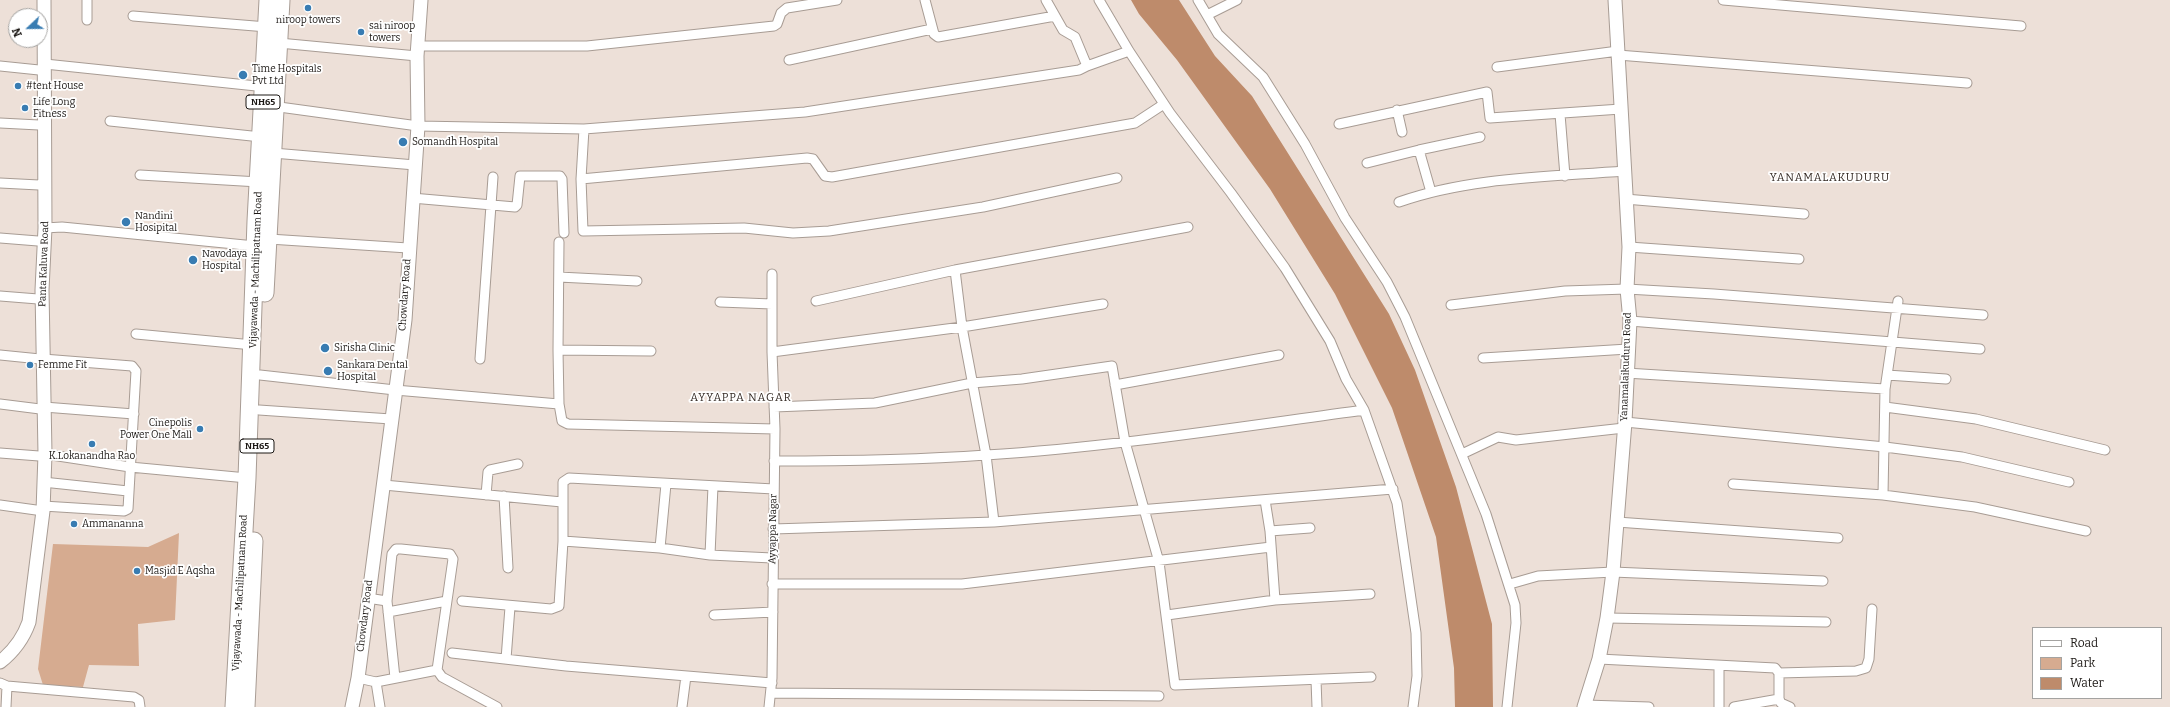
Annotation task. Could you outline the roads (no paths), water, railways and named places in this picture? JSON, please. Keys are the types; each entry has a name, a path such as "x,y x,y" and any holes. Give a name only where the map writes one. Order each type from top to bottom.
{"highway":[{"name":"Vijayawada - Machilipatnam Road","path":"246,707 247,478 253,345 262,242 273,153 269,106 270,87 267,27 268,0"},
{"name":"Vijayawada - Machilipatnam Road","path":"270,87 279,44 281,0"},
{"name":"Vijayawada - Machilipatnam Road","path":"234,707 246,592 259,410 262,242 259,182 261,137 269,106"}],"street":[{"name":"Panta Kaluva Road","path":"41,359 45,228 39,125 44,0"},
{"path":"87,0 87,20"},
{"name":"Chowdary Road","path":"352,707 358,678 404,320 418,126 417,51 421,0"},
{"path":"279,44 417,51 587,46 774,26 778,24 781,13 787,8 838,0"},
{"path":"925,0 934,34 942,37 1055,16"},
{"path":"1046,0 1063,30 1076,37 1087,66"},
{"path":"1099,0 1129,51 1164,104 1286,268 1330,341 1346,379 1364,410 1397,503 1416,633 1417,676 1413,707"},
{"path":"1198,0 1218,34 1263,77 1305,144 1345,218 1388,282 1405,317 1486,514 1510,584 1515,605 1516,623 1507,707"},
{"path":"1207,15 1236,0"},
{"name":"Yanamalaikuduru Road","path":"1585,706 1599,658 1607,618 1613,572 1630,321 1627,289 1629,247 1625,199 1615,0"},
{"path":"1723,0 2021,26"},
{"path":"133,16 267,27"},
{"path":"789,60 932,29"},
{"name":"Panta Kaluva Road","path":"38,48 42,67 42,183 38,241 38,299 42,408 42,509"},
{"path":"269,106 418,126 584,129 805,112 1079,70 1129,51"},
{"path":"1497,67 1618,53 1967,83"},
{"path":"0,66 42,67 270,87"},
{"path":"1339,124 1397,110 1487,92 1490,118 1620,109"},
{"path":"582,179 807,158 813,159 825,176 832,177 1135,123 1164,104"},
{"path":"1397,110 1402,132"},
{"path":"1560,114 1565,176"},
{"path":"110,121 261,137"},
{"path":"0,123 39,125"},
{"path":"584,129 582,179 584,232 744,228 793,233 829,231 983,207 1117,178"},
{"path":"1367,163 1420,150 1480,138"},
{"path":"1420,150 1431,192"},
{"path":"273,153 415,164"},
{"path":"1399,202 1431,192 1482,183 1624,171"},
{"path":"140,175 259,182"},
{"path":"412,198 516,206 519,178 521,175 560,176 562,179 564,233"},
{"path":"480,359 493,177"},
{"path":"0,183 42,183"},
{"path":"1625,199 1804,214"},
{"path":"45,228 62,227 262,242 408,248"},
{"path":"816,301 954,270 1188,227"},
{"path":"0,238 38,241"},
{"path":"559,242 558,350 559,404 560,417 562,421 568,424 775,429"},
{"path":"1629,247 1799,259"},
{"path":"954,270 962,328 986,455 994,522"},
{"name":"Ayyappa Nagar","path":"769,707 772,683 772,558 775,429 772,352 772,274"},
{"path":"559,277 637,281"},
{"path":"1451,305 1565,291 1627,289 1897,305 1983,315"},
{"path":"0,296 38,299"},
{"path":"720,302 772,304"},
{"path":"772,352 962,328 1103,304"},
{"path":"1883,495 1885,389 1897,305"},
{"path":"1630,321 1980,349"},
{"path":"136,334 253,345"},
{"path":"1483,358 1628,349"},
{"path":"558,350 651,351"},
{"path":"0,355 135,367 136,371 128,509 125,511 42,509 0,505"},
{"path":"1115,385 1279,355"},
{"path":"774,407 875,403 972,383 1022,379 1112,366 1126,442 1159,562 1175,685 1372,677"},
{"path":"1626,373 1885,389"},
{"path":"260,375 395,390 559,404"},
{"path":"1887,375 1946,379"},
{"path":"0,404 134,414"},
{"path":"1885,407 1976,419 2105,450"},
{"path":"259,410 391,419"},
{"path":"774,461 876,461 986,455 1126,442 1364,410"},
{"path":"1462,454 1498,437 1516,440 1624,425 1885,447 1962,457 2069,482"},
{"path":"0,453 42,455 130,467 247,478"},
{"name":"Panta Kaluva Road","path":"0,662 10,654 24,638 29,622 41,528 43,482 42,455"},
{"path":"486,494 490,470 518,464"},
{"path":"462,601 510,607 554,609 558,606 563,541 563,482 569,478 774,489"},
{"path":"43,482 128,492"},
{"path":"384,484 562,502"},
{"path":"660,548 666,484"},
{"path":"1733,484 1883,495 1975,507 2086,531"},
{"path":"710,555 713,486"},
{"path":"773,529 994,522 1393,489"},
{"path":"504,496 508,568"},
{"path":"1265,500 1270,531 1275,600"},
{"path":"1617,522 1838,538"},
{"path":"1270,531 1310,528"},
{"path":"563,541 660,548 710,555 772,558"},
{"path":"772,584 962,584 1159,562 1271,547"},
{"path":"395,678 387,601 392,554 396,549 450,554 453,556 437,670 442,677 497,707"},
{"path":"1510,584 1538,576 1613,572 1823,581"},
{"path":"1166,615 1275,600 1370,594"},
{"path":"368,598 387,601"},
{"path":"388,612 447,601"},
{"path":"506,659 510,607"},
{"path":"1779,673 1856,671 1866,668 1869,659 1872,609"},
{"path":"714,615 773,612"},
{"path":"1607,618 1826,622"},
{"path":"452,653 566,666 772,683"},
{"path":"1599,658 1775,668 1779,673 1779,699 1781,703 1790,707"},
{"path":"1719,666 1719,707"},
{"path":"358,678 376,682 437,670"},
{"path":"682,707 686,676"},
{"path":"1316,680 1317,707"},
{"path":"376,682 380,707"},
{"path":"6,707 4,684 134,697 139,700 140,707"},
{"path":"771,693 1159,696"},
{"path":"1734,707 1779,699"},
{"path":"1585,706 1649,707"}],"water":[{"path":"1131,0 1179,0 1215,56 1252,96 1389,314 1415,370 1456,487 1492,624 1493,707 1455,707 1454,668 1436,537 1392,408 1335,294 1270,189 1177,60 1139,14"}],"place":[{"name":"niroop towers","path":"308,8"},
{"name":"sai niroop towers","path":"361,32"},
{"name":"Time Hospitals Pvt Ltd","path":"243,75"},
{"name":"#tent House","path":"18,86"},
{"name":"Life Long Fitness","path":"25,108"},
{"name":"Somandh Hospital","path":"403,142"},
{"name":"Nandini Hosipital","path":"126,222"},
{"name":"Navodaya Hospital","path":"193,260"},
{"name":"Sirisha Clinic","path":"325,348"},
{"name":"Femme Fit","path":"30,365"},
{"name":"Sankara Dental Hospital","path":"328,371"},
{"name":"Cinepolis Power One Mall","path":"200,429"},
{"name":"K.Lokanandha Rao","path":"92,444"},
{"name":"Ammananna","path":"74,524"},
{"name":"Masjid E Aqsha","path":"137,571"}],"district":[{"name":"YANAMALAKUDURU","path":"1830,178"},
{"name":"AYYAPPA NAGAR","path":"741,398"}]}
